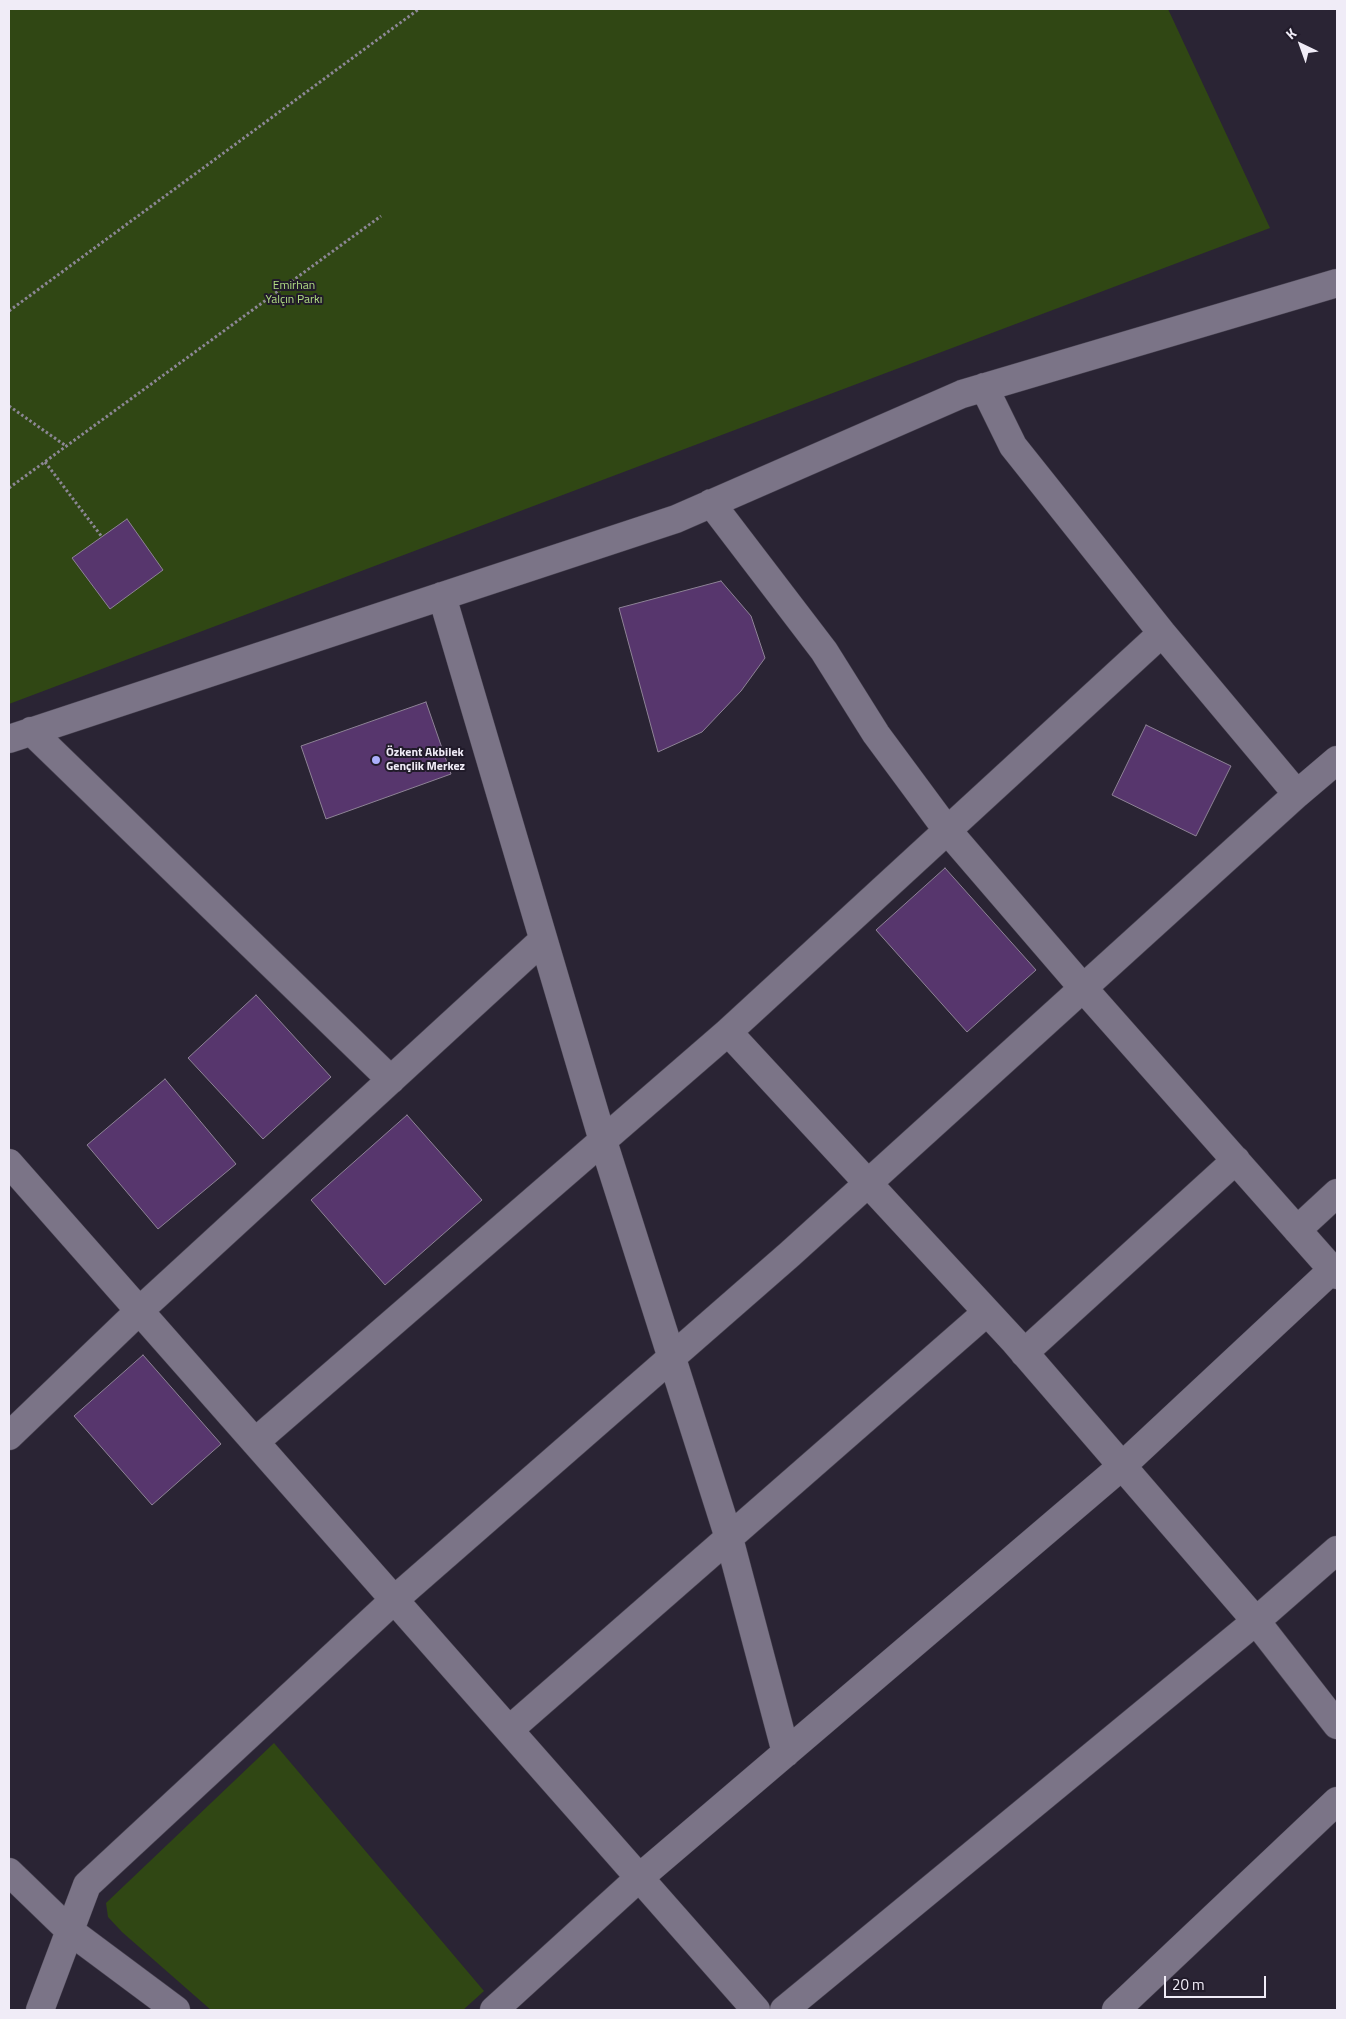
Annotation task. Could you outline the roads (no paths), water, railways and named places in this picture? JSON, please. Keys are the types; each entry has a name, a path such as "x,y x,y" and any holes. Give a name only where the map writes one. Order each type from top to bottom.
{"street":[{"path":"390,1080 20,735 676,519 962,394 1337,283"},
{"path":"984,387 1013,446 1162,633 1297,794"},
{"path":"494,2010 639,1878 1122,1466 1335,1272 1083,988 947,830 876,734 824,651 711,503"},
{"path":"442,596 603,1142 730,1538 786,1753"},
{"path":"255,1442 728,1032 1162,633"},
{"path":"40,2010 87,1886 394,1600 869,1183 1297,794 1337,760"},
{"path":"9,1436 138,1312 543,940"},
{"path":"728,1032 988,1312 1256,1621 1337,1725"},
{"path":"1024,1353 1236,1160"},
{"path":"9,1163 138,1312 756,2010"},
{"path":"1297,1230 1337,1193"},
{"path":"509,1730 988,1312"},
{"path":"784,2010 1256,1621 1337,1550"},
{"path":"1116,2010 1337,1801"},
{"path":"9,1872 70,1930 176,2010"}],"place":[{"name":"Özkent Akbilek Gençlik Merkez","path":"376,760"}],"park label":[{"name":"Emirhan Yalçın Parkı","path":"294,293"}]}
